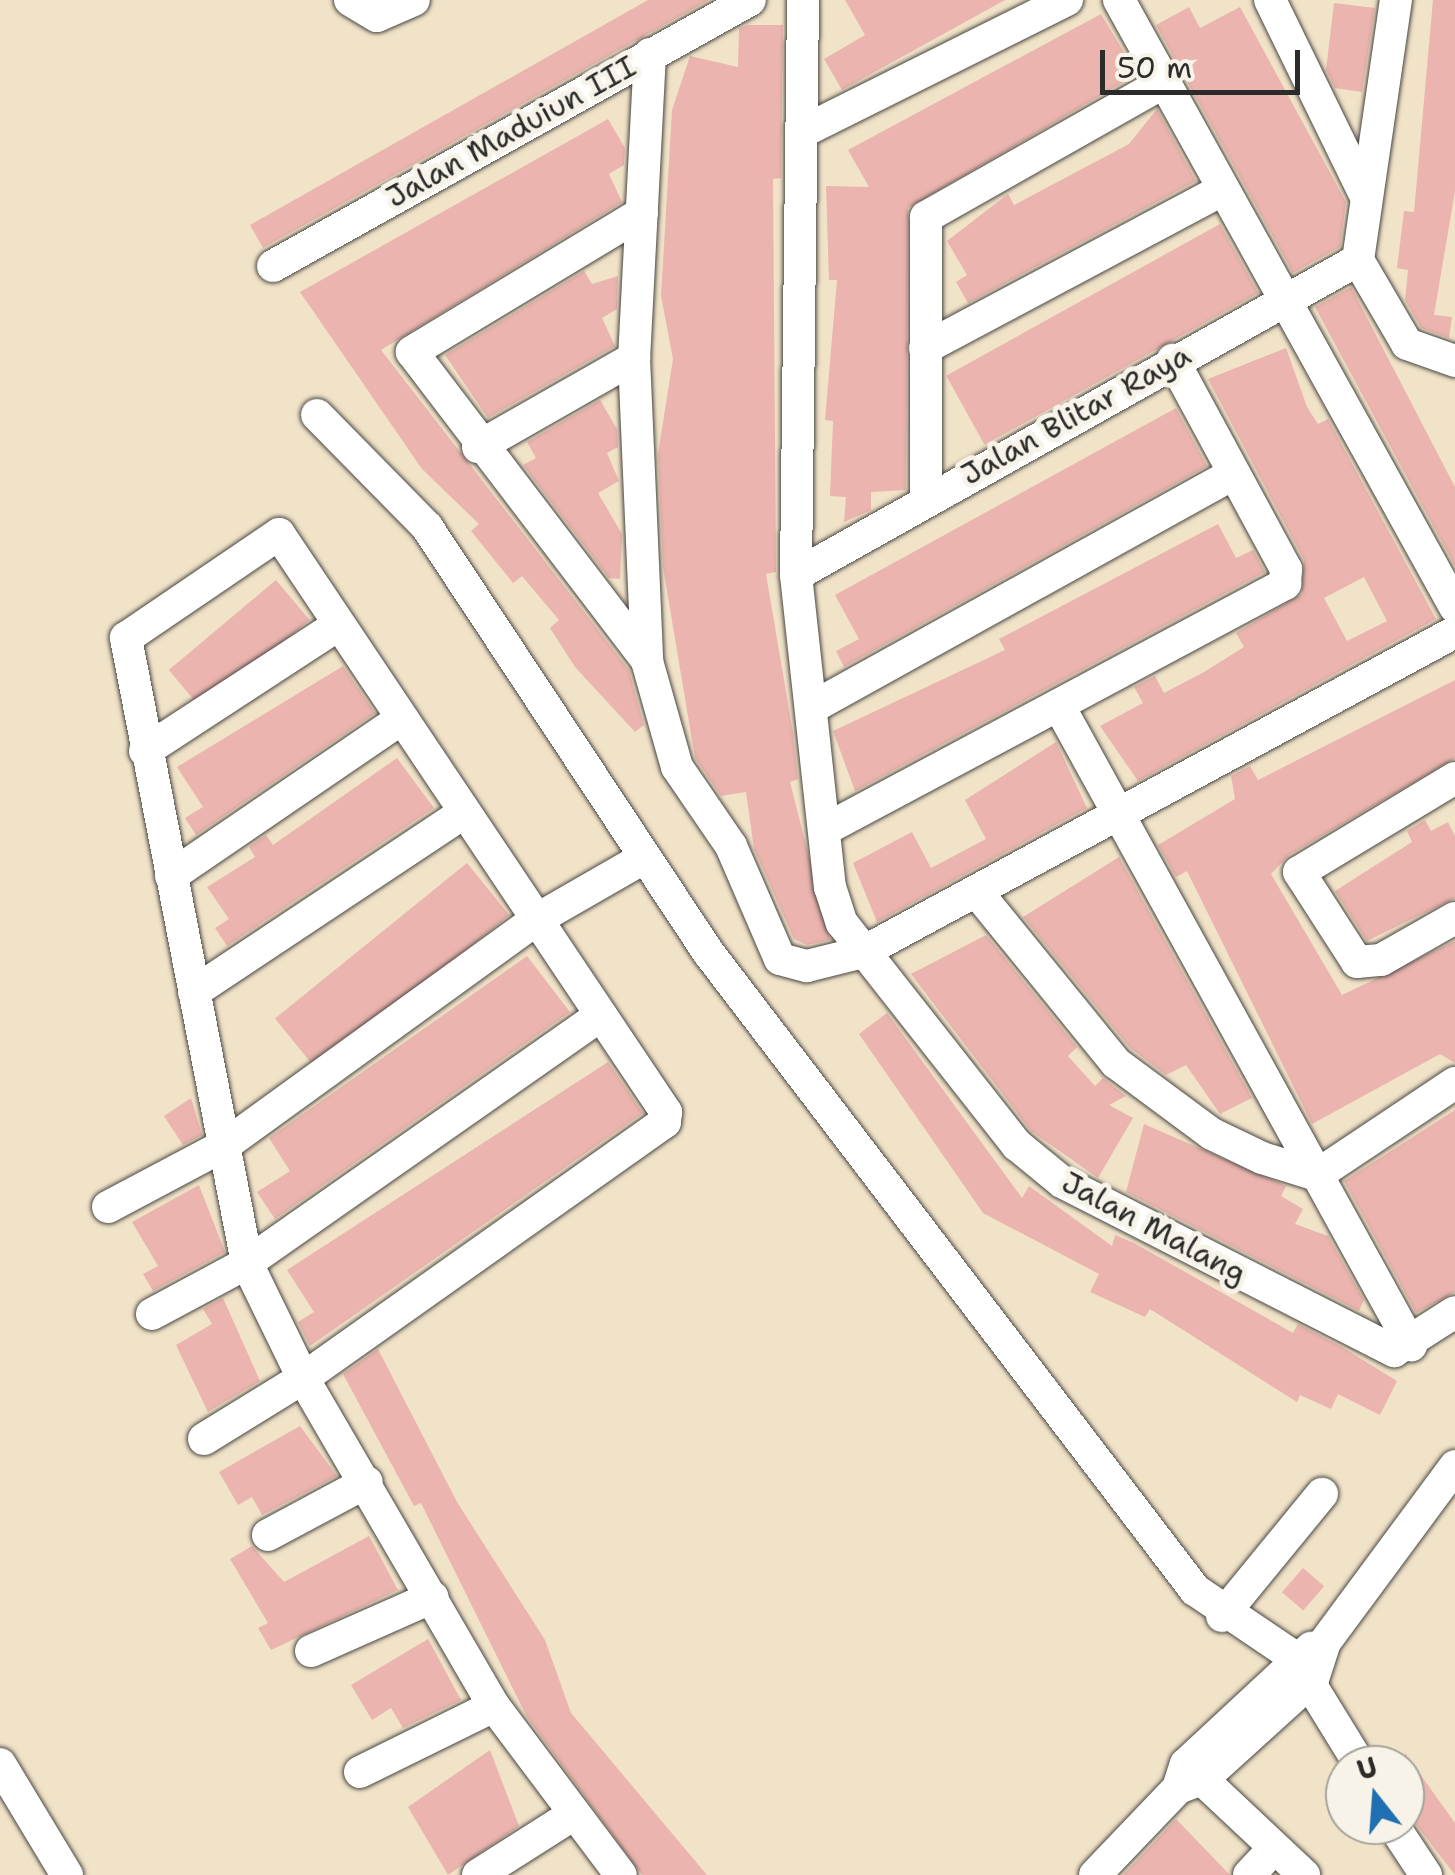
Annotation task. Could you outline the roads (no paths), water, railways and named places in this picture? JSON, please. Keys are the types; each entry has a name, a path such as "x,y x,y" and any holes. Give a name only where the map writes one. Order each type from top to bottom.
{"street":[{"path":"350,0 358,13 377,16 414,0"},
{"name":"Jalan Maduiun III","path":"273,266 750,0"},
{"name":"Jalan Malang","path":"803,0 796,574 830,888 863,952 1018,1145 1062,1182 1394,1351 1411,1345"},
{"path":"804,131 1067,0"},
{"path":"1119,0 1220,191 1455,607"},
{"path":"1270,0 1365,195"},
{"path":"1396,0 1358,260 1407,344 1455,361"},
{"path":"650,54 634,358 647,661 677,767 731,846 780,959 807,966 863,952 1118,819 1455,632"},
{"path":"926,500 925,348 932,210 1161,84"},
{"path":"925,348 1220,191"},
{"path":"642,213 416,342 417,362 478,447 647,661"},
{"name":"Jalan Blitar Raya","path":"796,574 1172,360 1358,260"},
{"path":"478,447 634,358"},
{"path":"824,830 1285,584 1234,474 1172,360"},
{"path":"317,415 427,527 644,858 1222,1616 1303,1667 1348,1745"},
{"path":"810,708 1234,474"},
{"path":"204,1439 302,1378 665,1122 600,1015 337,626 285,538 272,534 126,638 145,751 248,1263 302,1378 368,1482 494,1706 572,1816 621,1875"},
{"path":"145,751 337,626"},
{"path":"1059,706 1411,1345 1455,1312"},
{"path":"170,876 400,720"},
{"path":"1455,778 1299,872 1356,962 1382,960 1455,918"},
{"path":"194,992 463,813"},
{"path":"108,1207 225,1144 536,920 644,858"},
{"path":"977,892 1116,1063 1212,1134 1262,1158 1317,1175"},
{"path":"152,1314 248,1263 600,1015"},
{"path":"1317,1175 1455,1083"},
{"path":"1262,1158 1288,1126"},
{"path":"1095,1875 1303,1667 1455,1466"},
{"path":"268,1535 368,1482"},
{"path":"1222,1616 1322,1494"},
{"path":"311,1651 433,1597"},
{"path":"360,1772 494,1706"},
{"path":"0,1764 67,1875"},
{"path":"1189,1777 1260,1863 1304,1875"},
{"path":"478,1875 572,1816"},
{"path":"1406,1845 1426,1875"}]}
